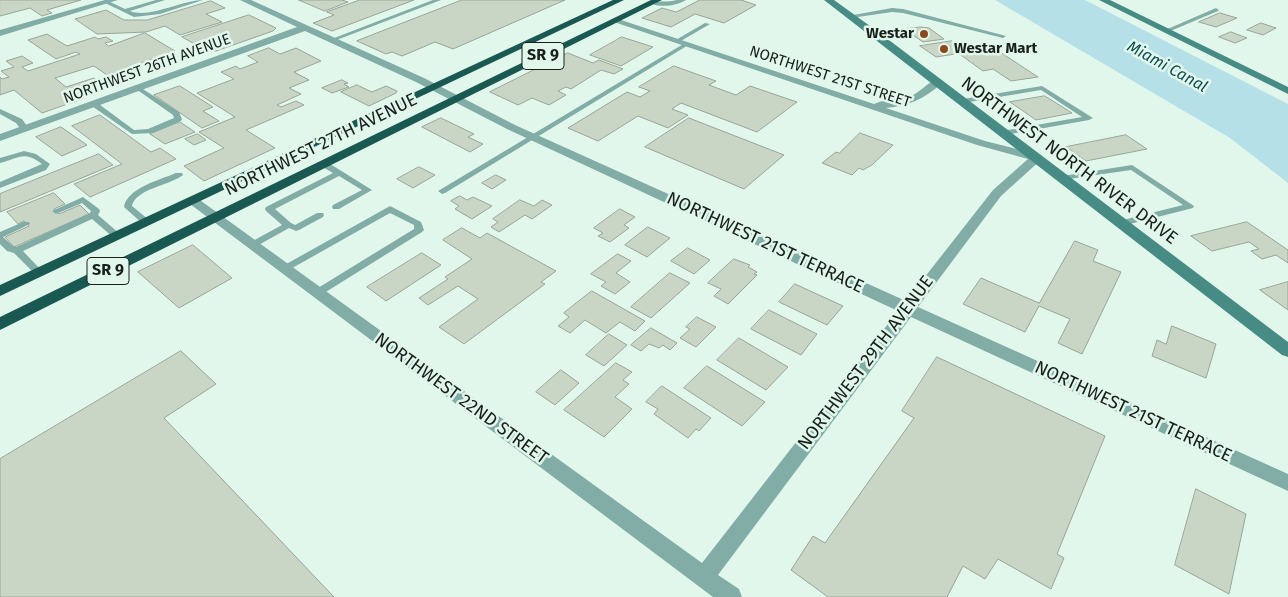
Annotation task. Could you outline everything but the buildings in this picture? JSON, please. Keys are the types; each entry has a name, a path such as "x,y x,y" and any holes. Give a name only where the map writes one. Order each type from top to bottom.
{"highway":[{"name":"NORTHWEST 27TH AVENUE","path":"0,291 620,0"},
{"name":"NORTHWEST 27TH AVENUE","path":"0,324 656,1"}],"main road":[{"name":"NORTHWEST NORTH RIVER DRIVE","path":"828,0 1005,133 1288,351"},
{"path":"1103,0 1288,91"}],"street":[{"name":"NORTHWEST 21ST TERRACE","path":"244,0 434,87 455,100 534,137 1288,483"},
{"path":"0,34 110,1"},
{"name":"NORTHWEST 21ST STREET","path":"616,21 981,143 1037,158"},
{"name":"NORTHWEST 26TH AVENUE","path":"0,138 304,28"},
{"path":"868,106 910,102 937,82"},
{"name":"NORTHWEST 29TH AVENUE","path":"704,577 997,193 1037,158"},
{"name":"NORTHWEST 22ND STREET","path":"192,201 731,597"}],"lane":[{"path":"124,11 162,0"},
{"path":"110,1 124,11 134,15 147,15 200,0"},
{"path":"332,40 438,0"},
{"path":"656,1 670,4 682,0"},
{"path":"851,16 892,10 903,11 1003,36"},
{"path":"1166,31 1216,10"},
{"path":"442,191 534,137 682,43 707,24"},
{"path":"94,104 132,132 139,134 178,119 176,114 138,88"},
{"path":"963,101 1042,88 1089,118 1005,133"},
{"path":"0,111 19,121 25,129"},
{"path":"0,161 23,153 33,153 46,164 42,168 0,185"},
{"path":"324,164 368,190 336,207"},
{"path":"1062,178 1132,167 1190,206 1122,223"},
{"path":"320,214 296,228 288,225 269,209 339,173"},
{"path":"146,222 128,207 129,201 137,194 179,175"},
{"path":"17,250 28,242 93,215 96,211 83,200 68,208 56,211"},
{"path":"284,269 383,212 394,210 418,224 418,230 317,293"},
{"path":"93,215 117,236"},
{"path":"26,224 0,237 10,249 17,250 39,273"},
{"path":"252,245 288,225"}],"water":[{"name":"Miami Canal","path":"995,0 1085,0 1288,104 1288,183 1230,138"}],"place":[{"name":"Westar","path":"924,34"},
{"name":"Westar Mart","path":"944,49"}]}
